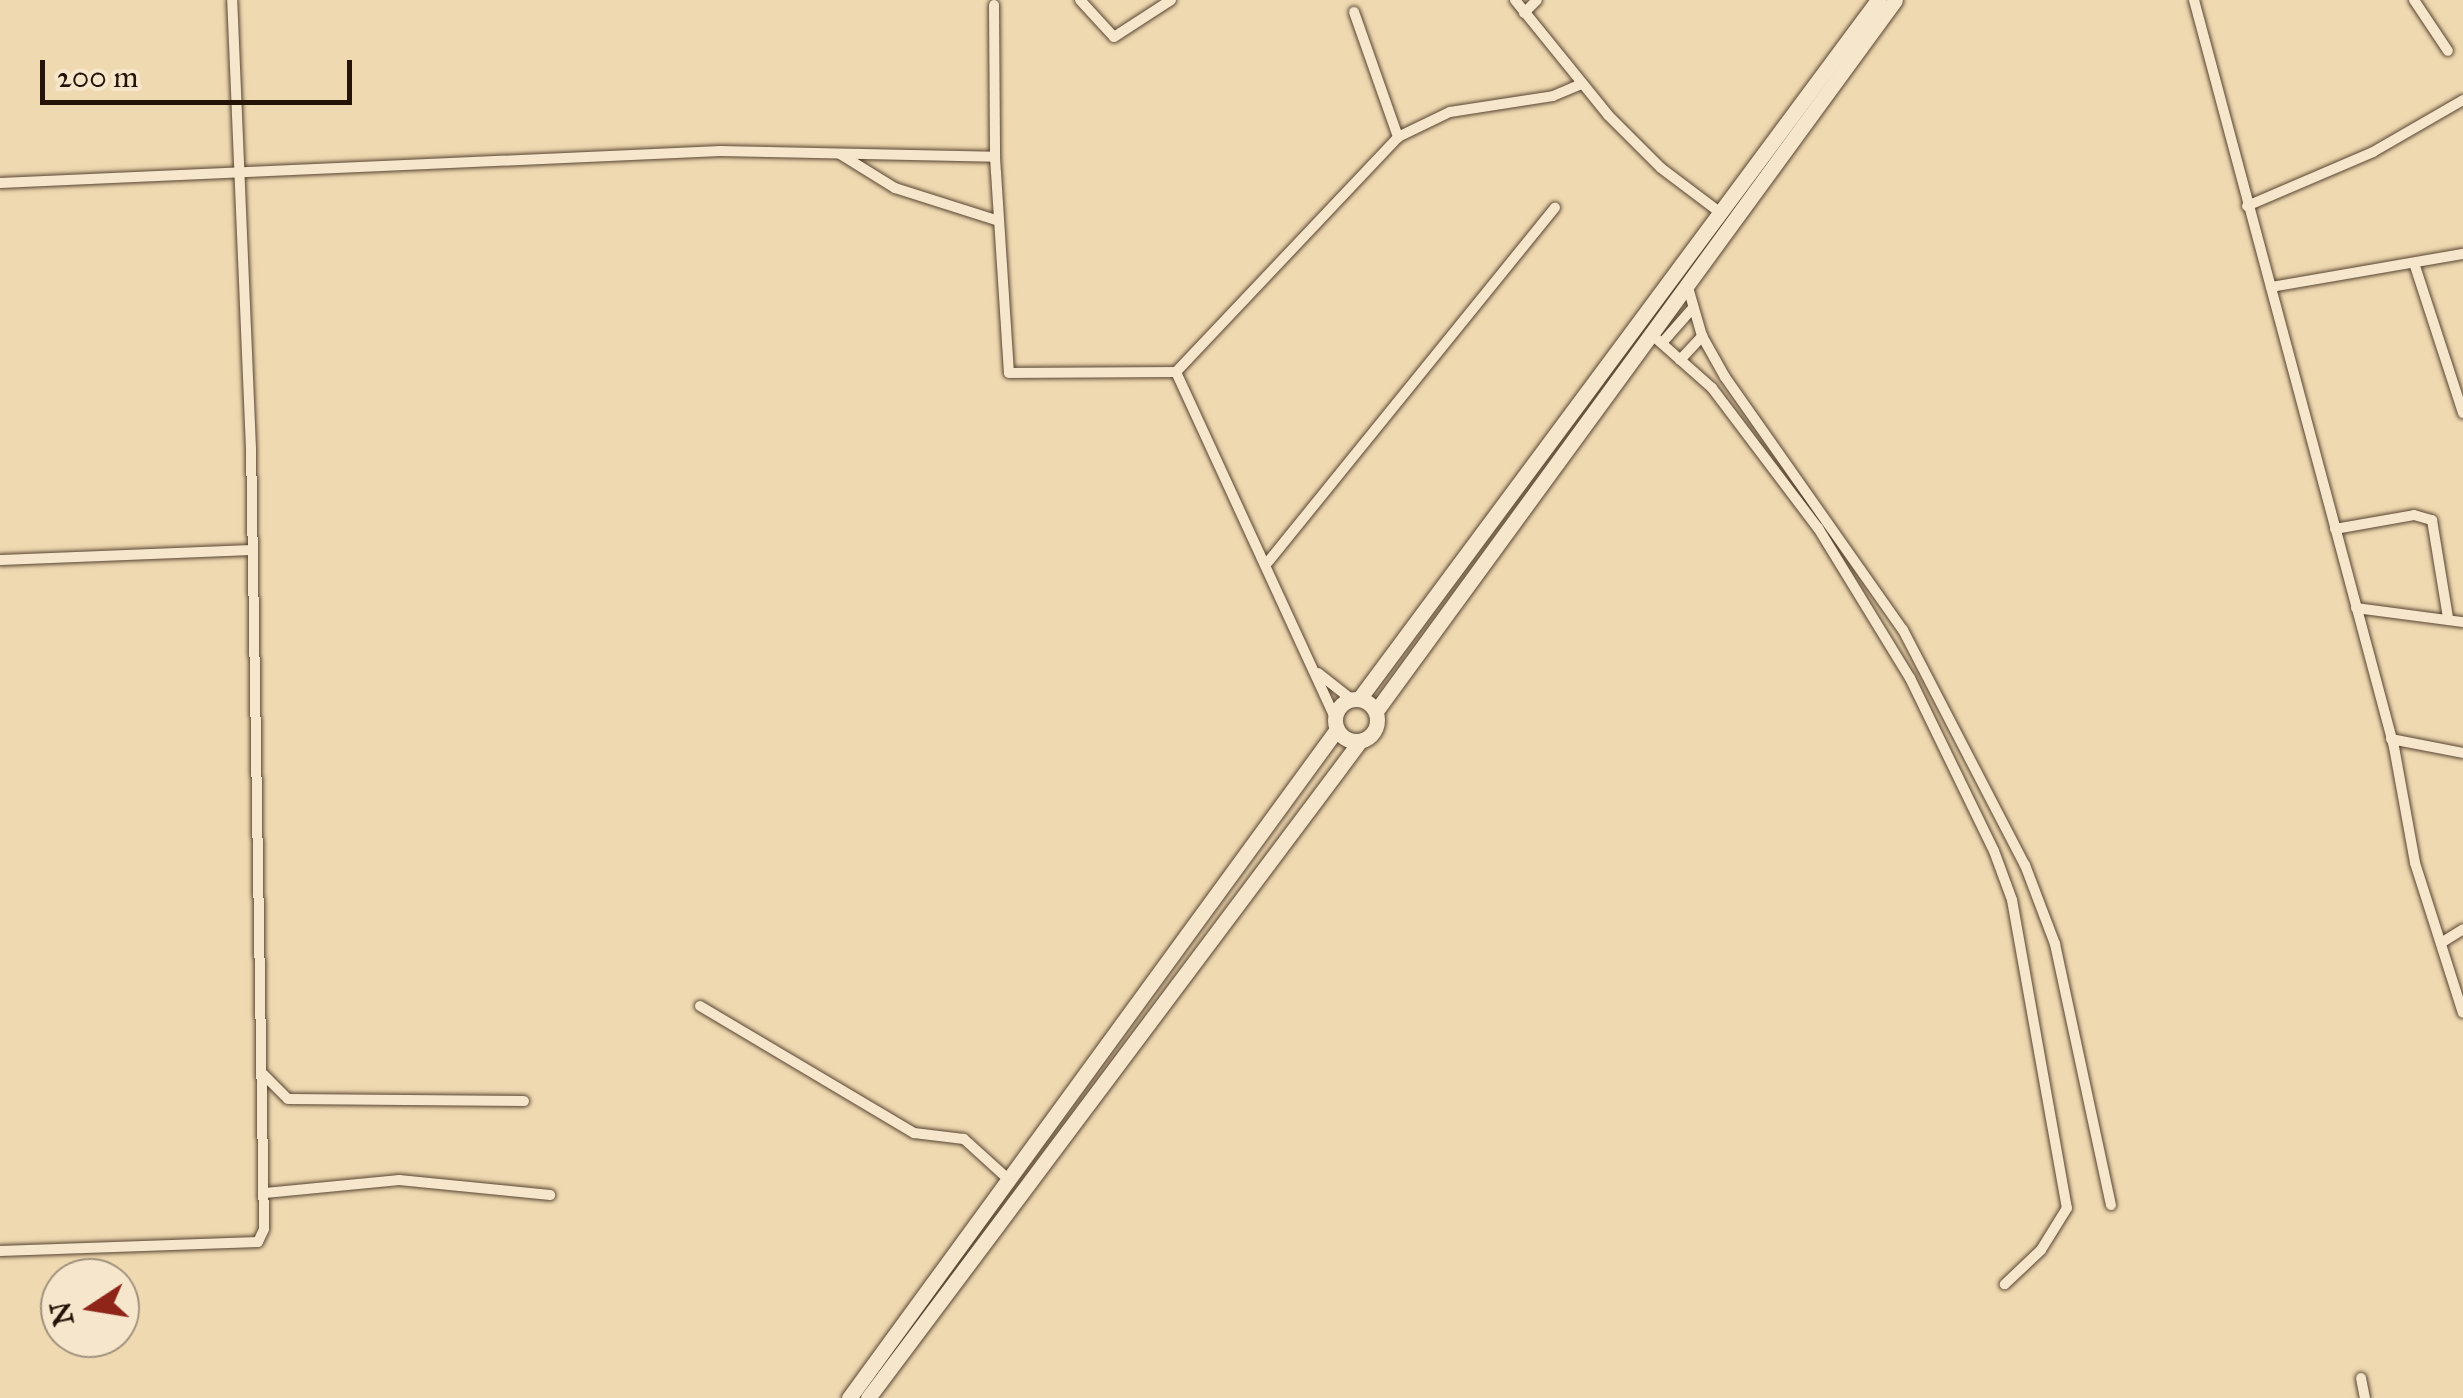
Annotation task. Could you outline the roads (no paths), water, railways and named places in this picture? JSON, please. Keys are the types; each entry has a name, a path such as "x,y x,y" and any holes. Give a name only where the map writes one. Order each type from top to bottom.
{"street":[{"path":"0,1251 258,1242 265,1192 253,550 232,0"},
{"path":"1080,0 1114,37 1171,0"},
{"path":"1515,0 1579,85 1660,168 1722,214"},
{"path":"1524,13 1537,0"},
{"path":"849,1398 1336,724 1722,214 1878,0"},
{"path":"868,1398 1360,741 1376,728 1376,711 1656,338 1686,283 1894,0"},
{"path":"2194,0 2392,739 2415,863 2463,1013"},
{"path":"2414,0 2448,51"},
{"path":"994,6 994,156 1008,373 1176,372 1398,137 1450,112 1553,96 1579,85"},
{"path":"1354,12 1398,137"},
{"path":"2247,206 2373,152 2463,100"},
{"path":"0,184 720,152 994,156"},
{"path":"840,154 896,188 998,221"},
{"path":"1268,562 1555,208"},
{"path":"2271,287 2463,254"},
{"path":"2414,263 2449,359 2463,413"},
{"path":"1686,283 1702,336 1724,377 1904,630 2025,865 2055,944 2111,1206"},
{"path":"1656,338 1692,309"},
{"path":"1680,360 1702,336"},
{"path":"1656,338 1712,388 1866,602 1910,678 2012,900 2067,1208 2041,1250 2004,1284"},
{"path":"2449,359 2463,360"},
{"path":"1176,372 1268,562 1336,724 1360,741"},
{"path":"2335,529 2414,515 2432,520 2448,618"},
{"path":"0,560 253,550"},
{"path":"2356,608 2463,622"},
{"path":"1317,672 1376,711"},
{"path":"2392,739 2463,753"},
{"path":"2440,942 2463,929"},
{"path":"700,1006 914,1132 964,1139 1008,1179"},
{"path":"262,1073 288,1099 524,1101"},
{"path":"265,1192 398,1180 550,1195"},
{"path":"2361,1378 2365,1398"}]}
